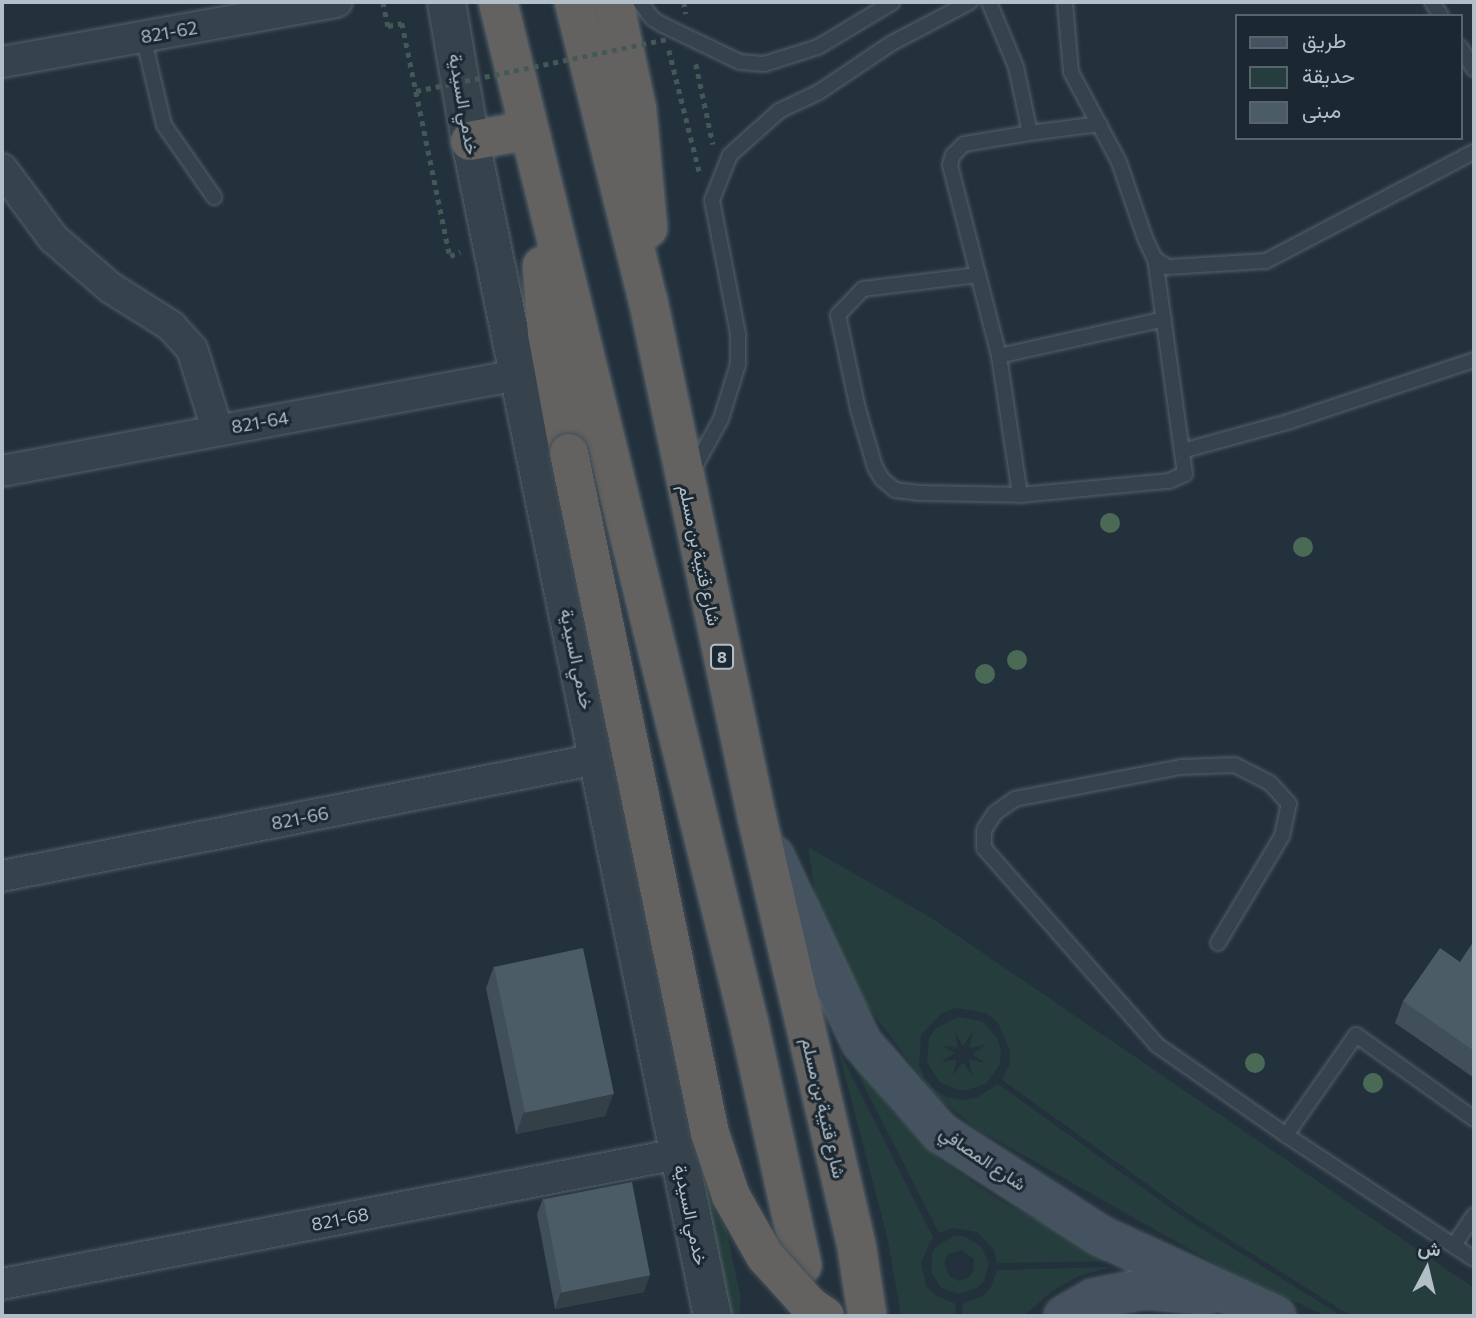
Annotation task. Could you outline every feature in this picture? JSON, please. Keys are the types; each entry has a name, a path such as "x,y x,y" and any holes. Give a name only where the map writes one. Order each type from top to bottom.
{"highway":[{"path":"498,2 531,146 703,832 802,1265"},
{"name":"شارع قتيبة بن مسلم","path":"574,2 648,300 684,485 757,818 857,1249 867,1314"},
{"path":"614,2 628,64 643,156 649,240 648,300"},
{"path":"470,141 531,146"},
{"path":"531,146 547,333 569,453 710,1133 731,1196 765,1256 810,1306 825,1316"}],"main road":[{"name":"شارع المصافي","path":"757,818 861,1042 942,1133 1101,1236 1276,1316"},
{"path":"1064,1316 1093,1299 1144,1289 1232,1298"}],"street":[{"name":"821-62","path":"2,62 337,2"},
{"name":"خدمي السيدية","path":"446,2 470,141 712,1316"},
{"path":"2,169 53,238 111,288 171,326 192,349 217,429"},
{"name":"821-64","path":"2,471 518,375"},
{"name":"821-66","path":"2,876 597,760"},
{"name":"821-68","path":"2,1284 678,1154"}],"lane":[{"path":"640,2 665,32 691,36 740,62 764,64 818,47 893,2"},
{"path":"684,485 721,419 738,364 738,334 712,200 730,155 779,111 818,92 892,43 970,2"},
{"path":"989,2 1016,67 1030,133"},
{"path":"978,275 863,289 838,315 858,409 875,467 882,479 895,490 918,493 1020,495 1182,478 1185,474 1155,259 1119,162 1071,72 1065,2"},
{"path":"144,36 164,125 214,197"},
{"path":"1462,50 1474,69"},
{"path":"1020,495 999,356 950,165 953,155 964,144 1099,124"},
{"path":"1155,259 1168,267 1266,261 1474,152"},
{"path":"999,356 1164,319"},
{"path":"1182,451 1291,421 1474,360"},
{"path":"1218,943 1282,836 1289,804 1270,783 1235,765 1181,767 1015,799 995,813 984,830 984,848 1157,1045 1286,1135 1474,1259"},
{"path":"1286,1135 1356,1035 1474,1119"},
{"path":"1454,1245 1474,1215"}],"path":[{"path":"383,2 388,26 402,23 450,256"},
{"path":"416,91 665,32 704,190 719,182 684,2"}],"green space":[{"path":"609,667 741,1299 739,1316 731,1316 597,669"},
{"path":"808,847 933,919 1474,1288 1474,1316 1351,1316 1189,1214 1002,1080 1009,1066 1010,1051 998,1023 986,1013 956,1008 942,1013 921,1035 919,1065 925,1079 935,1090 948,1097 963,1100 978,1097 998,1084 1186,1219 1342,1316 1326,1316 1219,1266 977,1129 937,1097 861,998 817,910"},
{"path":"958,1017 982,1021 998,1039 1001,1051 1000,1064 986,1084 963,1091 940,1083 927,1062 929,1038 936,1028","holes":["955,1032 963,1046 973,1032 969,1048 986,1045 972,1054 985,1063 969,1059 972,1076 963,1062 953,1075 957,1059 941,1062 955,1053 941,1045 958,1048"]},
{"path":"839,1037 891,1110 943,1162 998,1199 1113,1261 997,1263 994,1250 977,1232 953,1228 939,1233"},
{"path":"838,1049 933,1237 921,1262 926,1286 935,1295 956,1304 955,1316 901,1316 887,1236"},
{"path":"954,1236 964,1236 981,1246 989,1263 984,1281 977,1288 959,1294 941,1288 931,1272 932,1253 938,1245","holes":["962,1250 974,1259 974,1269 969,1277 959,1281 950,1277 944,1264 948,1254"]},
{"path":"1112,1267 1079,1276 1054,1290 1023,1316 962,1316 963,1304 982,1296 991,1287 997,1270"}],"building":[{"path":"1474,941 1474,1051 1403,1001 1440,948 1460,962"},
{"path":"583,948 614,1094 525,1113 494,967"},
{"path":"632,1182 650,1275 562,1292 544,1199"}]}
